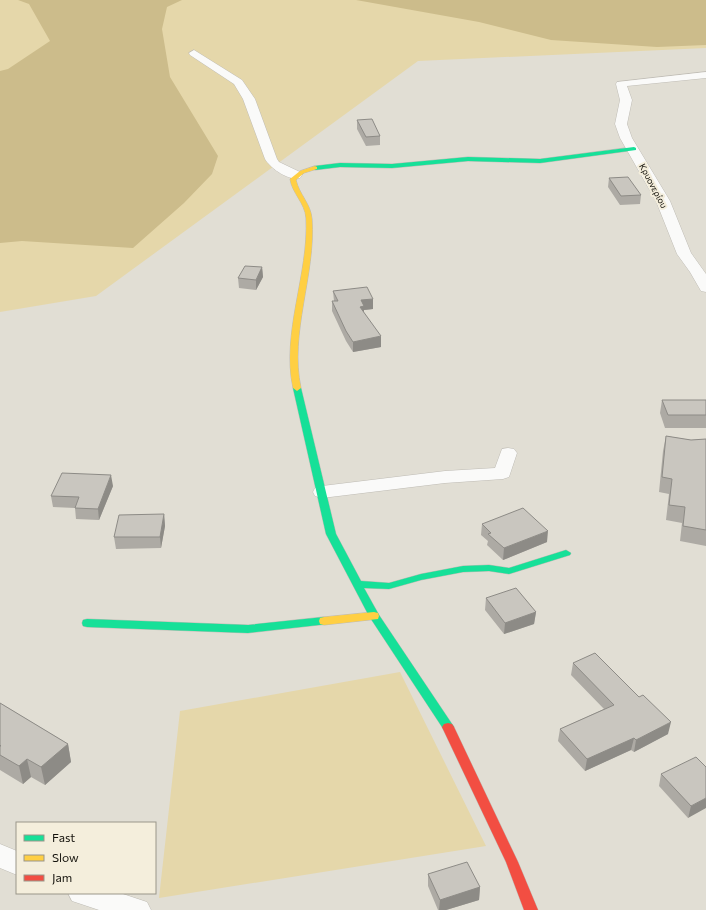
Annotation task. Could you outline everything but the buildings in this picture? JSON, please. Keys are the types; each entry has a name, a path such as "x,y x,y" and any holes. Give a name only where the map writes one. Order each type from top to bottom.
{"street":[{"path":"194,53 238,82 249,99 274,164 296,175"},
{"name":"Κρυονερίου","path":"706,75 621,84 626,100 626,107 622,115 622,124 626,138 634,149 663,201 684,254 697,271 706,288"},
{"path":"531,910 512,862 446,722 374,616 331,534 295,382 294,349 309,248 309,215 302,196 293,184 293,179 296,175 309,170 331,165 359,164 391,166 468,159 540,161 601,151 634,149"},
{"path":"322,492 445,477 502,473 508,453"},
{"path":"358,584 390,586 421,577 463,569 489,568 509,571 566,553"},
{"path":"87,623 248,629 374,616"},
{"path":"0,855 16,863"},
{"path":"84,894 138,910"}],"shaded area":[{"path":"0,0 706,0 706,48 418,61 96,296 0,312"},
{"path":"18,0 182,0 167,7 162,29 170,77 218,156 212,174 184,203 133,248 22,241 0,243 0,71 8,69 50,41 29,4"},
{"path":"356,0 706,0 706,45 657,47 551,40 479,22"},
{"path":"400,672 486,846 159,898 180,711"}],"traffic: fast":[{"path":"315,168 340,165 392,166 468,159 540,161 634,149"},
{"path":"297,388 331,534 374,616 448,727"},
{"path":"358,584 389,586 421,577 463,569 489,568 509,571 566,553"},
{"path":"87,623 248,629 324,621"}],"traffic: slow":[{"path":"297,388 294,370 294,350 308,254 309,218 304,202 293,179 302,172 315,168"},
{"path":"324,621 374,616"}],"traffic: jam":[{"path":"448,727 512,862 531,910"}]}
